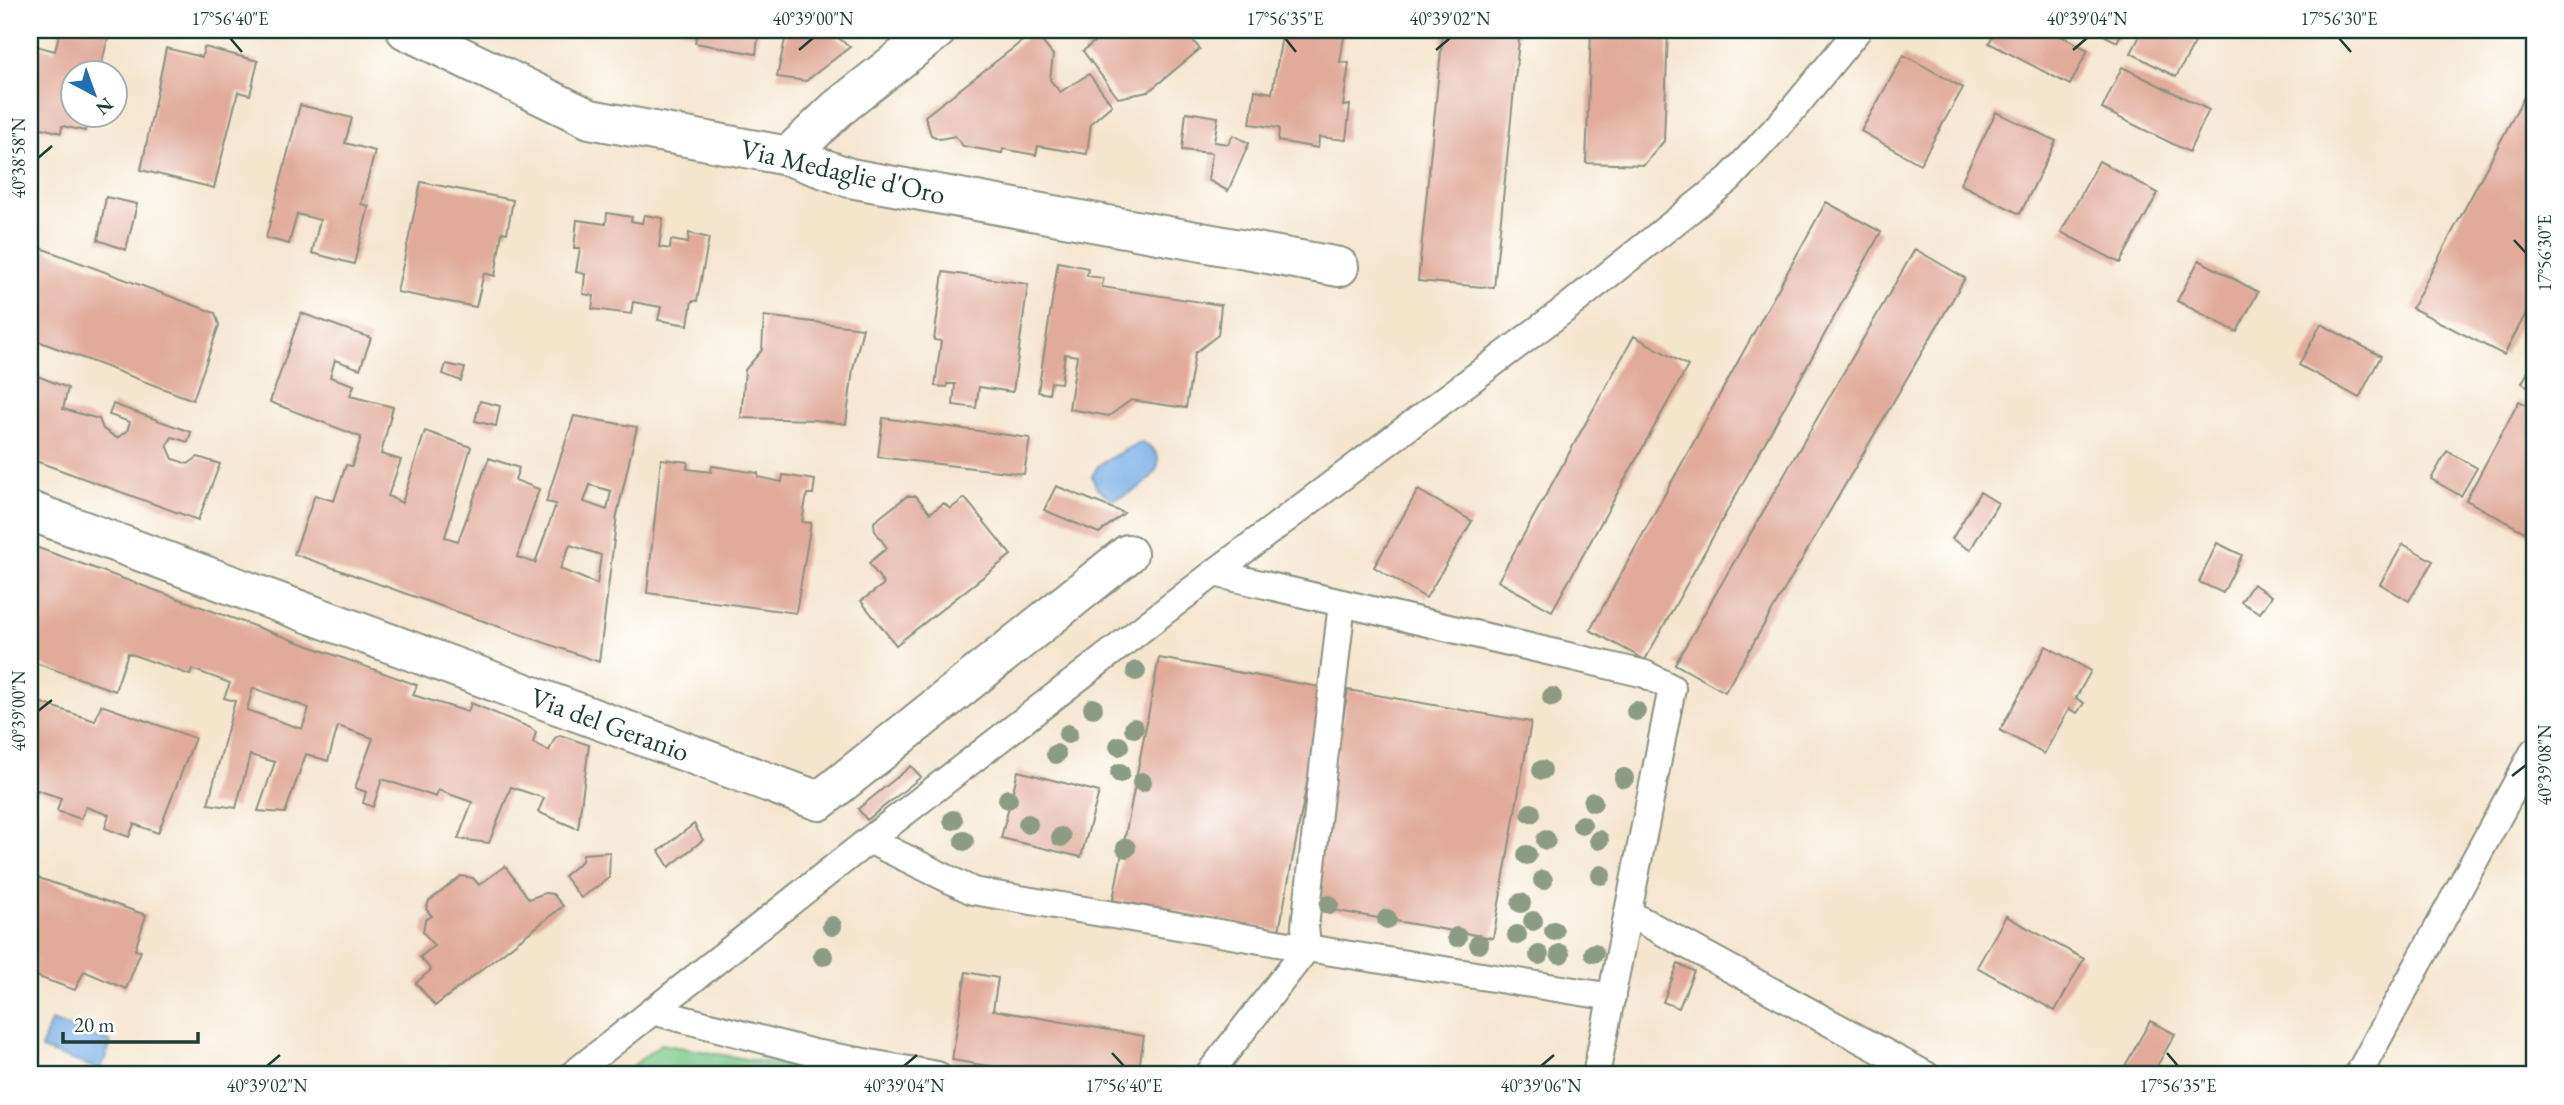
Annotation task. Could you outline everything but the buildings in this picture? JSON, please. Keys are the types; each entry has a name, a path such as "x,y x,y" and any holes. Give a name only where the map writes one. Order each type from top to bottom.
{"street":[{"name":"Via Medaglie d'Oro","path":"406,30 590,119 788,156 850,178 1339,267"},
{"path":"788,156 837,109 936,30"},
{"name":"Via del Geranio","path":"30,511 819,801 1128,554"}],"lane":[{"path":"572,1075 869,839 1214,573 1564,310 1730,179 1790,113 1858,30"},
{"path":"1214,573 1645,674 1672,688 1596,1075"},
{"path":"1208,1075 1307,948 1305,926 1342,603"},
{"path":"2358,1075 2534,751"},
{"path":"869,839 973,891 1612,997"},
{"path":"1628,914 1926,1075"},
{"path":"652,1011 814,1053 937,1075"}],"green space":[{"path":"661,1044 836,1075 621,1075"}],"water":[{"path":"1142,442 1153,450 1158,458 1152,476 1134,491 1113,499 1097,489 1092,476 1098,466"},
{"path":"51,1021 111,1042 101,1070 41,1049"}]}
